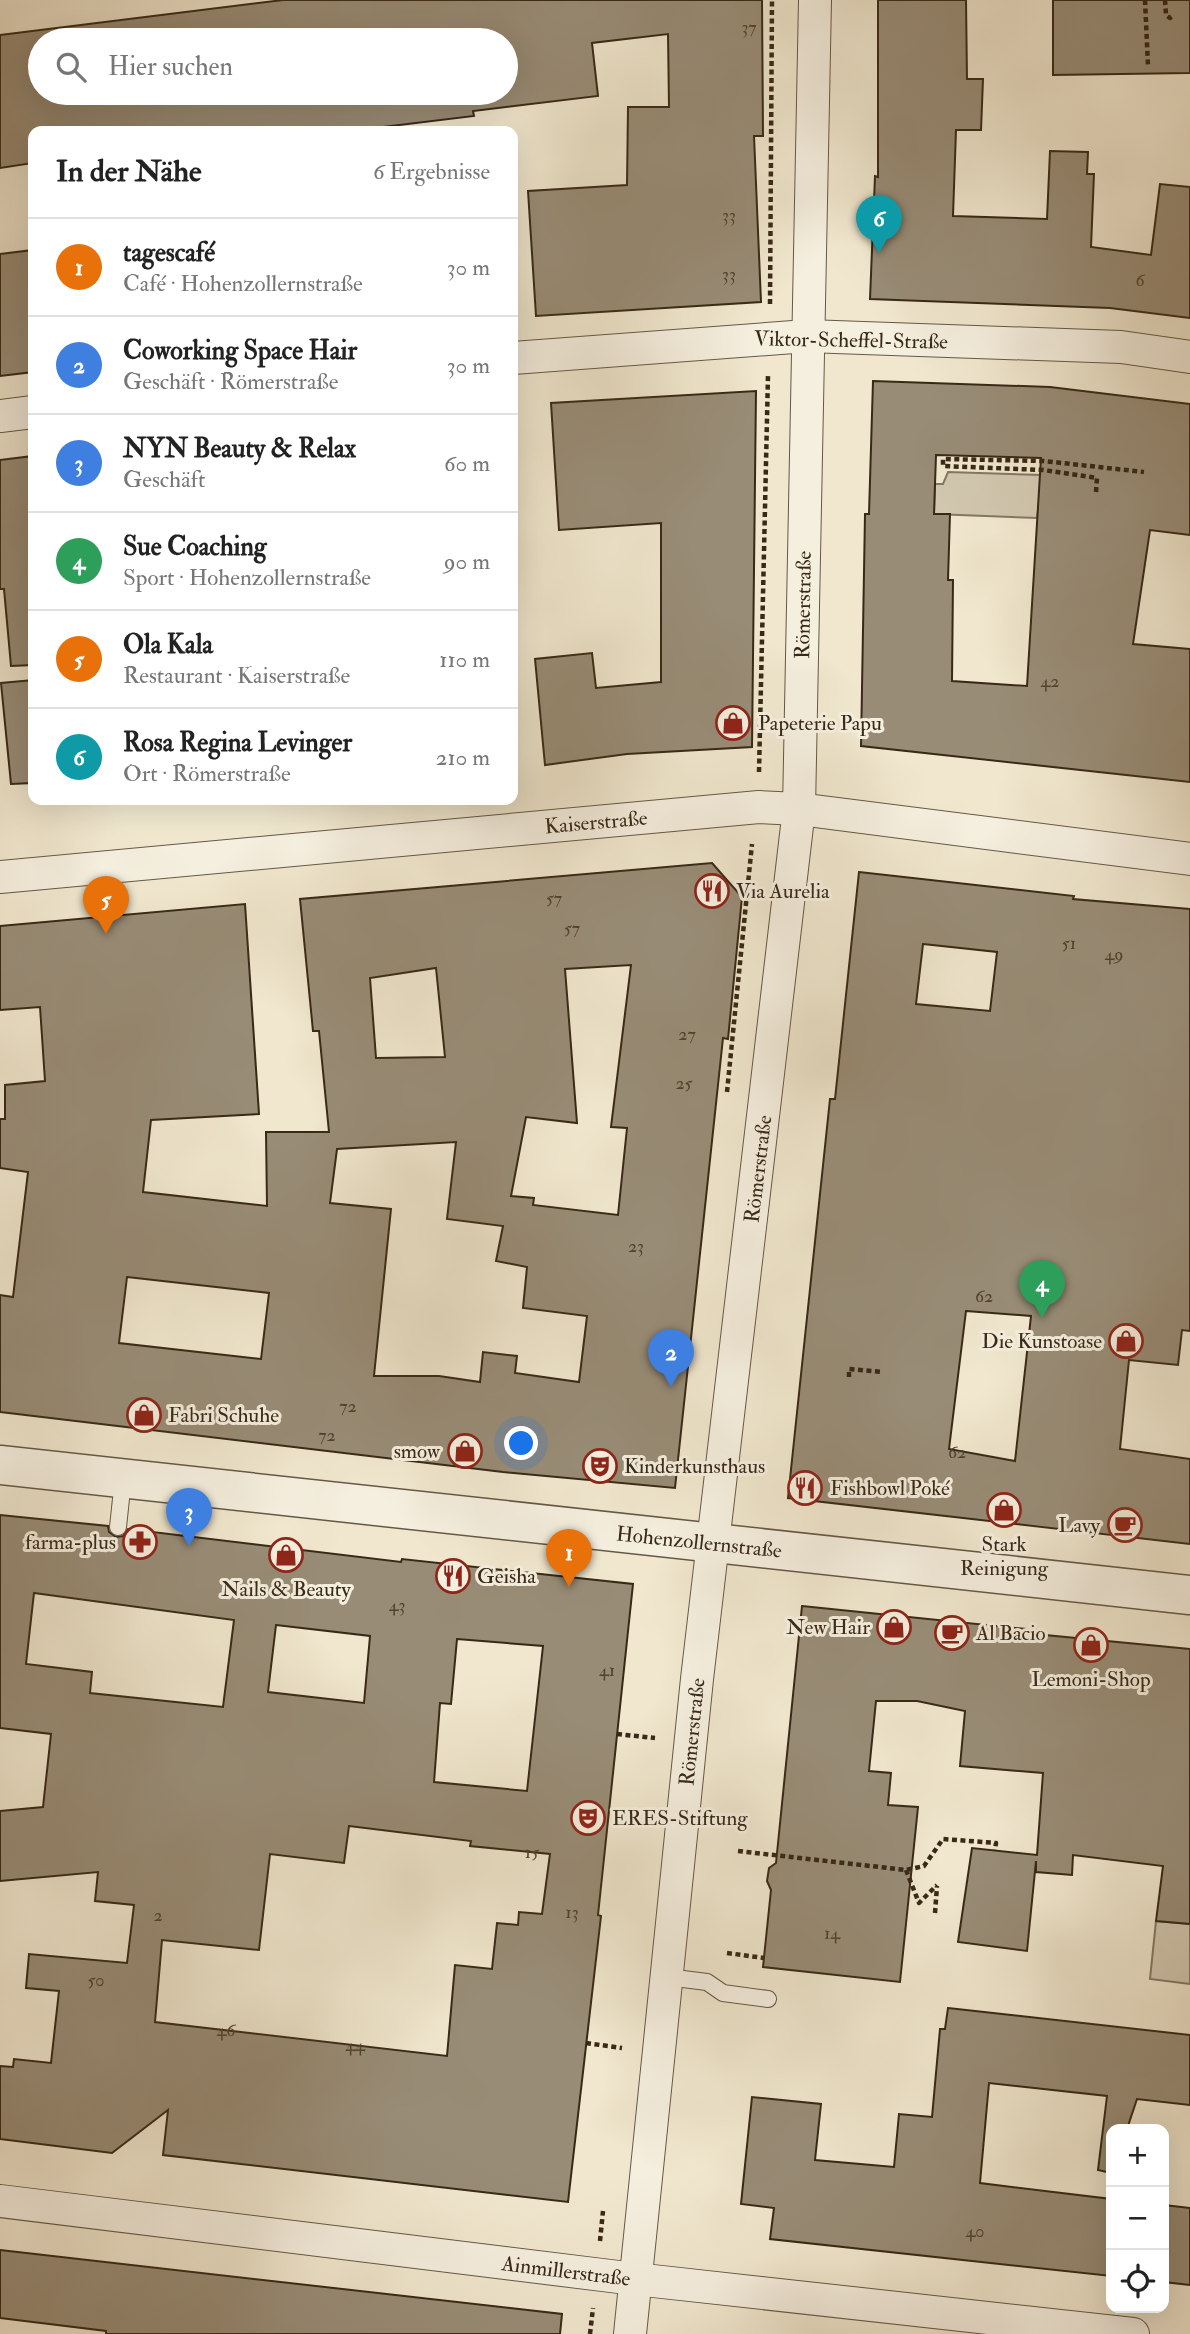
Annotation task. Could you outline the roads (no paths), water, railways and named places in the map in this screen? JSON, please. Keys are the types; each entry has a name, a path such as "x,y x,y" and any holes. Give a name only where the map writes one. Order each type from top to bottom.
{"street":[{"name":"Römerstraße","path":"630,2334 667,1977 799,809 815,0"},
{"name":"Viktor-Scheffel-Straße","path":"518,358 807,336 1121,347 1190,357"},
{"path":"0,416 28,413"},
{"name":"Kaiserstraße","path":"0,877 759,807 799,809 1190,859"},
{"name":"Hohenzollernstraße","path":"0,1465 1190,1595"},
{"name":"Ainmillerstraße","path":"0,2201 597,2275 1133,2334"}],"lane":[{"path":"118,1527 123,1480"},
{"path":"667,1977 706,1982 723,1993 768,1999"}],"place":[{"name":"Rosa Regina Levinger","path":"879,253"},
{"name":"Papeterie Papu","path":"733,723"},
{"name":"Via Aurelia","path":"712,891"},
{"name":"Ola Kala","path":"106,934"},
{"name":"Sue Coaching","path":"1042,1318"},
{"name":"Die Kunstoase","path":"1126,1341"},
{"name":"Coworking Space Hair","path":"671,1387"},
{"name":"Fabri Schuhe","path":"144,1415"},
{"name":"smow","path":"465,1451"},
{"name":"Kinderkunsthaus","path":"600,1466"},
{"name":"Fishbowl Poké","path":"805,1488"},
{"name":"Stark Reinigung","path":"1004,1510"},
{"name":"Lavy","path":"1125,1525"},
{"name":"farma-plus","path":"140,1542"},
{"name":"NYN Beauty & Relax","path":"189,1546"},
{"name":"Nails & Beauty","path":"286,1555"},
{"name":"Geisha","path":"453,1576"},
{"name":"tagescafé","path":"569,1587"},
{"name":"New Hair","path":"894,1627"},
{"name":"Al Bacio","path":"952,1633"},
{"name":"Lemoni-Shop","path":"1091,1645"},
{"name":"ERES-Stiftung","path":"588,1818"}]}
